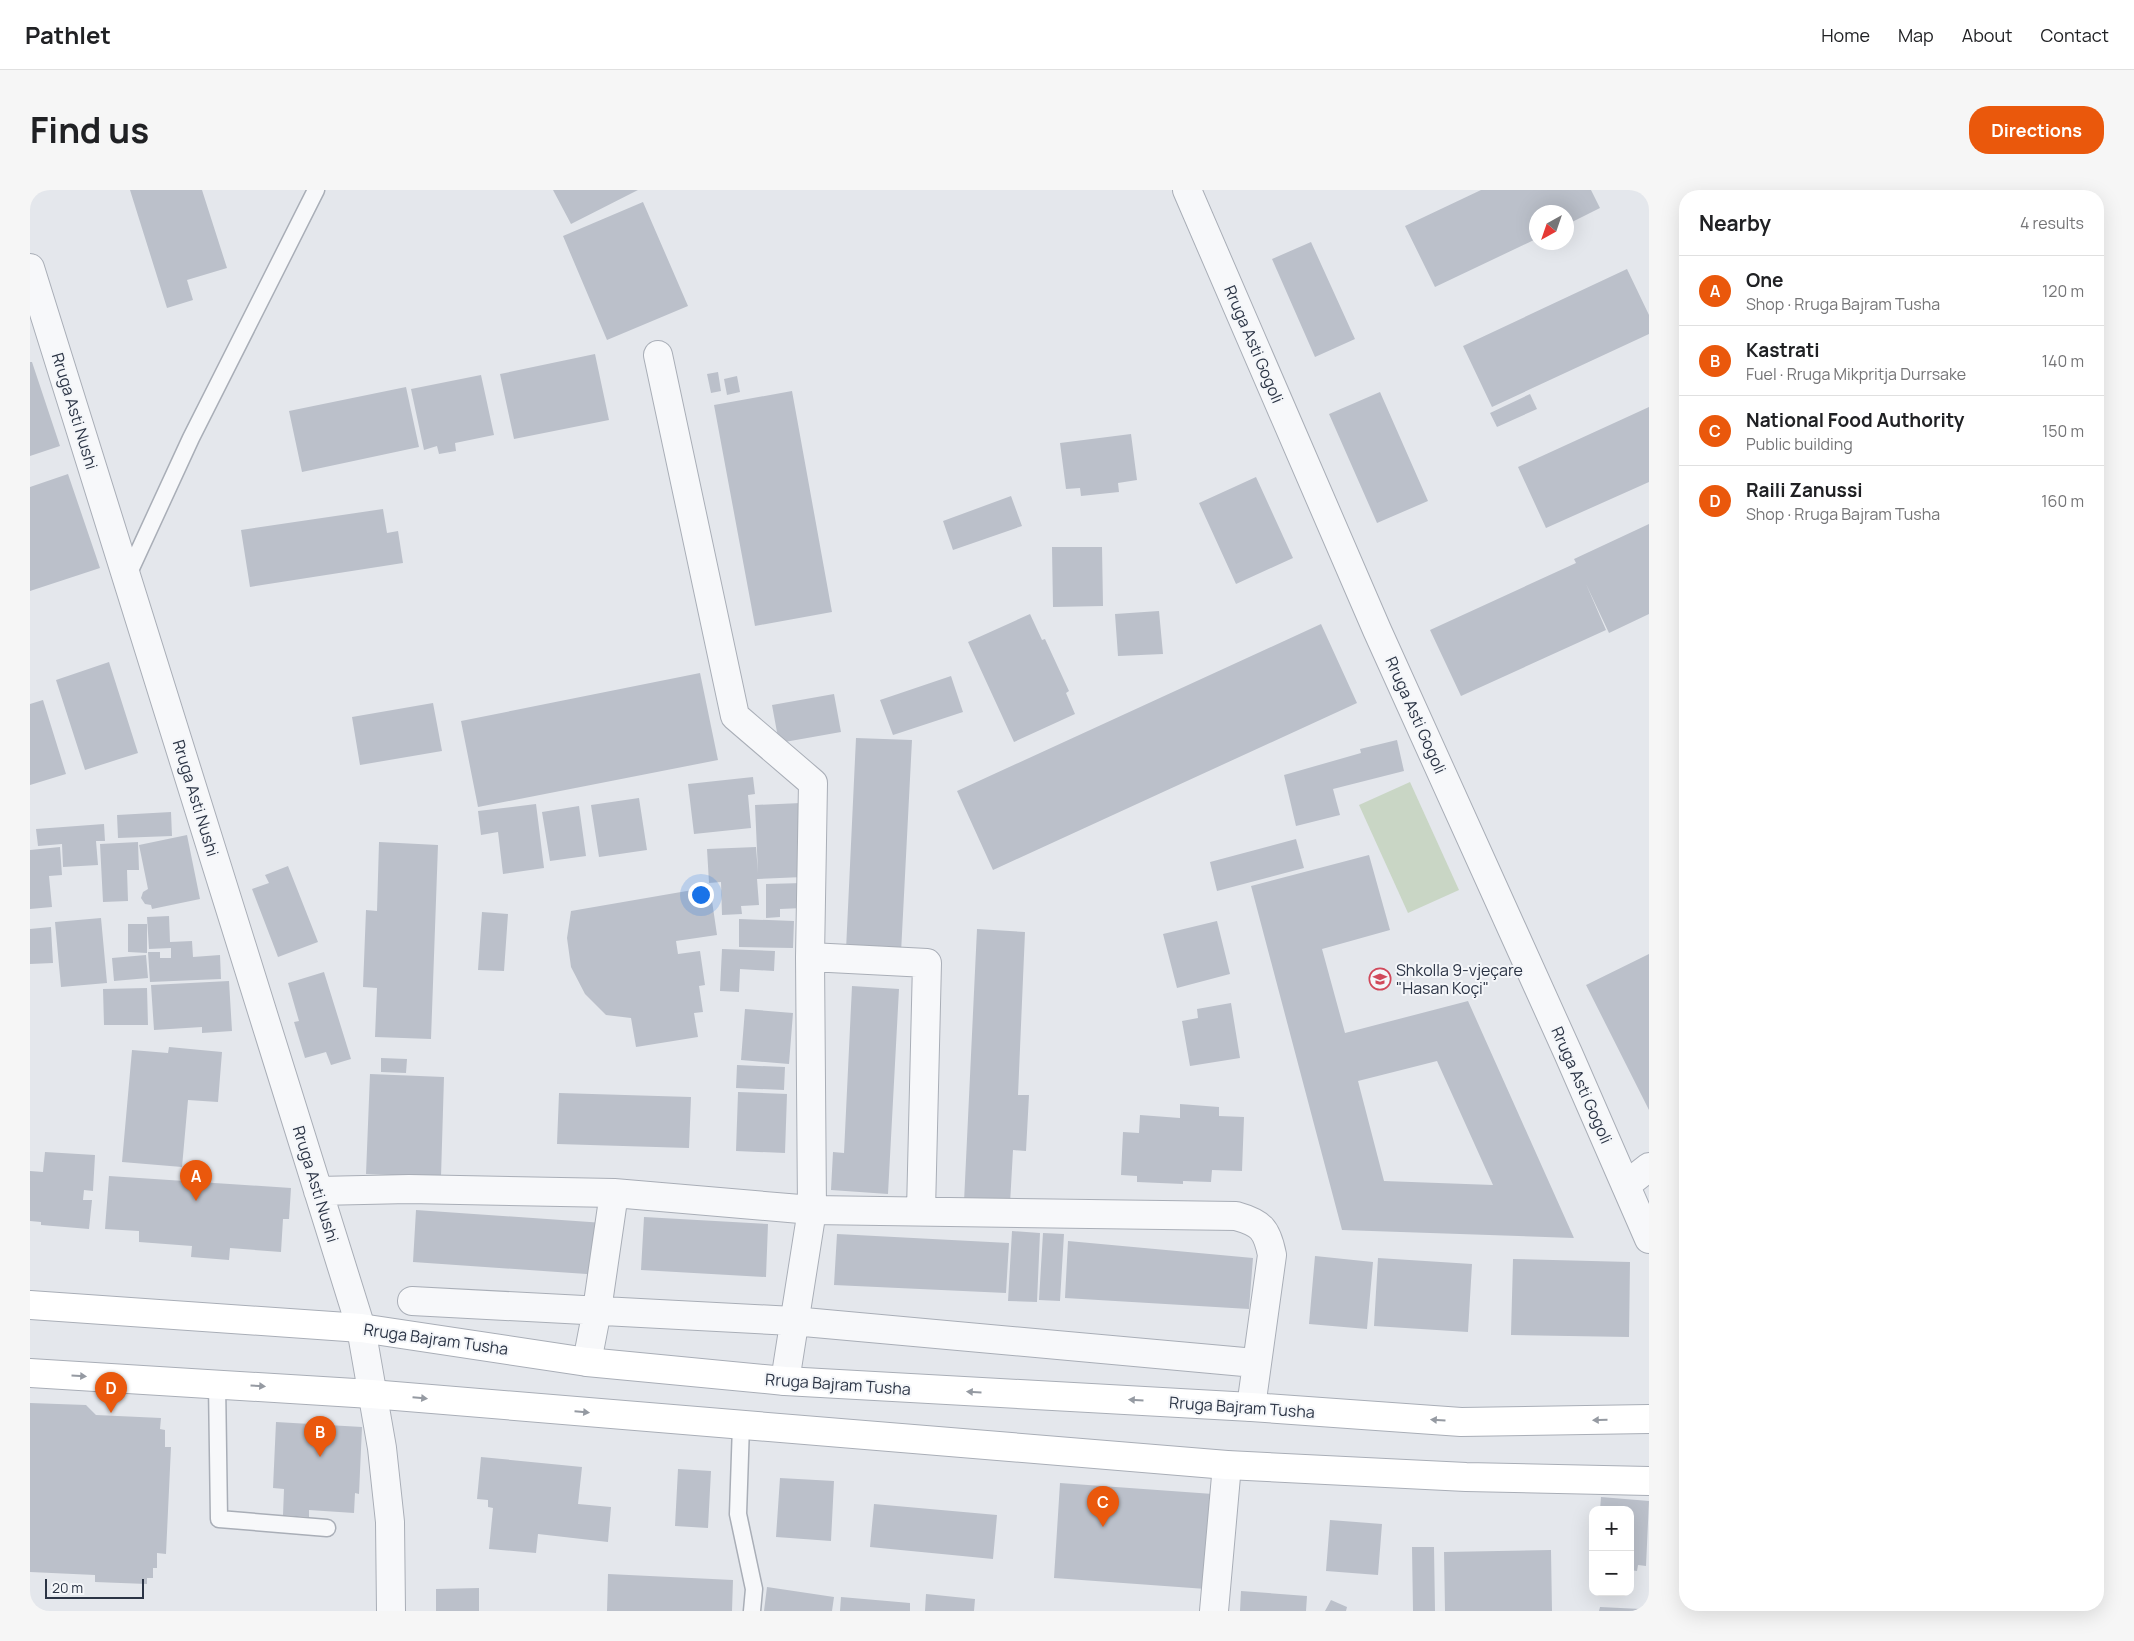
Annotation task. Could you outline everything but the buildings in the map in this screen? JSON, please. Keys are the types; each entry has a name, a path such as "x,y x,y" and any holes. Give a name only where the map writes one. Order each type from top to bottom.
{"main road":[{"name":"Rruga Bajram Tusha","path":"30,1305 361,1328 587,1362 785,1381 1250,1407 1461,1422 1649,1419"},
{"path":"30,1374 216,1383 372,1394 1227,1464 1466,1477 1649,1481"}],"street":[{"name":"Rruga Asti Gogoli","path":"1187,190 1378,630 1649,1239"},
{"name":"Rruga Asti Nushi","path":"30,268 361,1328 382,1448 390,1522 391,1611"},
{"path":"658,355 735,716 813,783 810,957 812,1210 785,1381"},
{"path":"810,957 927,963 921,1211"},
{"path":"1626,1185 1649,1167"},
{"path":"318,1191 409,1189 614,1193 812,1210 1236,1216 1255,1221 1268,1236 1272,1255 1250,1407"},
{"path":"587,1362 597,1310 614,1193"},
{"path":"412,1301 793,1321 1255,1363"},
{"path":"1214,1611 1227,1464"}],"lane":[{"path":"127,577 191,438 316,190"},
{"path":"216,1383 219,1519 326,1528"},
{"path":"741,1425 738,1514 754,1589 752,1611"}],"green space":[{"path":"1410,782 1459,890 1408,913 1359,805"}],"place":[{"name":"Shkolla 9-vjeçare \"Hasan Koçi\"","path":"1380,979"},
{"name":"One","path":"196,1201"},
{"name":"Raili Zanussi","path":"111,1413"},
{"name":"Kastrati","path":"320,1457"},
{"name":"National Food Authority","path":"1103,1527"}]}
